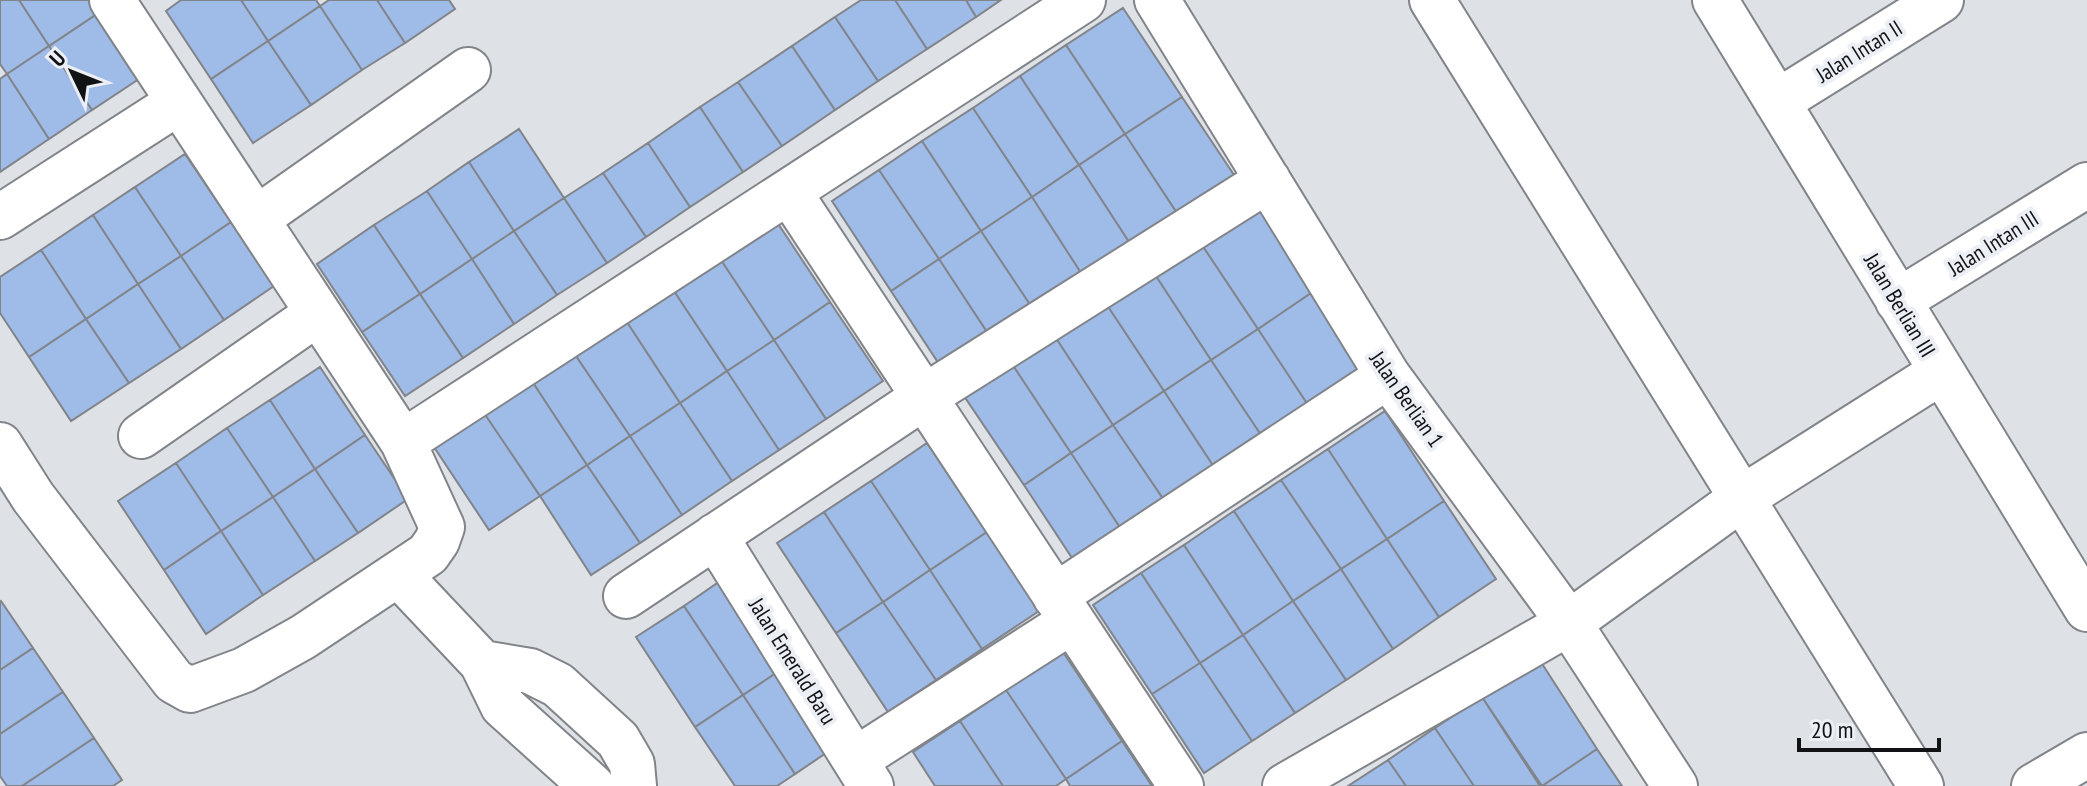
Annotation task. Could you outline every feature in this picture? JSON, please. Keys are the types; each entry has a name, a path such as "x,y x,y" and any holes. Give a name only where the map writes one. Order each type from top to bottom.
{"street":[{"path":"403,442 1083,0"},
{"name":"Jalan Berlian 1","path":"1157,0 1388,376 1569,623 1675,786"},
{"path":"1432,0 1921,786"},
{"name":"Jalan Berlian III","path":"1715,0 2087,609"},
{"name":"Jalan Intan II","path":"1777,102 1941,0"},
{"path":"0,445 33,497 174,681 190,690 244,670 303,637 428,554 442,527 403,442 116,1"},
{"path":"256,219 468,70"},
{"path":"0,217 179,102"},
{"path":"626,596 924,397 1268,180"},
{"name":"Jalan Intan III","path":"1898,301 2087,185"},
{"path":"789,192 1181,786"},
{"path":"141,436 318,313"},
{"path":"1285,786 1569,623 1742,498 1941,372"},
{"path":"863,773 1064,608 1388,376"},
{"name":"Jalan Emerald Baru","path":"715,536 863,773"},
{"path":"398,574 482,663 503,706 592,786"},
{"path":"482,663 530,671 558,685 618,740 632,764 634,786"},
{"path":"2034,786 2087,755"}],"building":[{"path":"0,0 19,0 49,46 7,74 0,64"},
{"path":"19,0 91,0 100,12 49,46"},
{"path":"181,0 241,0 268,41 211,79 166,11"},
{"path":"241,0 316,0 320,6 268,41"},
{"path":"329,0 377,0 405,43 362,70 320,6"},
{"path":"377,0 449,0 455,9 405,43"},
{"path":"861,0 895,0 927,49 878,81 835,17"},
{"path":"895,0 966,0 976,17 927,49"},
{"path":"966,0 1001,0 976,17"},
{"path":"320,6 362,70 311,105 268,41"},
{"path":"1123,8 1182,97 1125,134 1066,45"},
{"path":"100,12 142,77 92,110 49,46"},
{"path":"835,17 878,81 835,110 792,46"},
{"path":"268,41 311,105 253,143 211,79"},
{"path":"1066,45 1125,134 1079,165 1020,76"},
{"path":"49,46 92,110 49,139 7,74"},
{"path":"792,46 835,110 782,146 738,82"},
{"path":"7,74 49,139 0,172 0,79"},
{"path":"1020,76 1079,165 1032,197 973,108"},
{"path":"738,82 782,146 743,172 700,107"},
{"path":"1182,97 1234,175 1177,213 1125,134"},
{"path":"700,107 743,172 690,207 648,143"},
{"path":"973,108 1032,197 981,231 922,141"},
{"path":"519,129 564,198 514,231 469,162"},
{"path":"1125,134 1177,213 1131,245 1079,165"},
{"path":"922,141 981,231 939,259 879,170"},
{"path":"648,143 690,207 646,237 603,173"},
{"path":"185,154 231,222 181,256 135,187"},
{"path":"469,162 514,231 472,259 427,191"},
{"path":"1079,165 1131,245 1083,276 1032,197"},
{"path":"879,170 939,259 891,291 832,201"},
{"path":"603,173 646,237 607,263 564,198"},
{"path":"135,187 181,256 138,284 93,215"},
{"path":"427,191 472,259 420,294 374,225"},
{"path":"1032,197 1083,276 1033,309 981,231"},
{"path":"564,198 607,263 557,295 514,231"},
{"path":"1256,202 1314,291 1258,329 1198,239"},
{"path":"771,213 830,302 774,340 715,251"},
{"path":"93,215 138,284 86,319 41,250"},
{"path":"231,222 274,286 224,320 181,256"},
{"path":"374,225 420,294 362,332 317,264"},
{"path":"514,231 557,295 514,324 472,259"},
{"path":"981,231 1033,309 991,338 939,259"},
{"path":"1198,239 1258,329 1211,360 1152,270"},
{"path":"41,250 86,319 29,357 0,313 0,277"},
{"path":"715,251 774,340 727,371 668,282"},
{"path":"181,256 224,320 181,349 138,284"},
{"path":"472,259 514,324 463,358 420,294"},
{"path":"939,259 991,338 943,370 891,291"},
{"path":"1152,270 1211,360 1164,391 1105,302"},
{"path":"668,282 727,371 680,403 621,313"},
{"path":"138,284 181,349 129,383 86,319"},
{"path":"1314,291 1366,370 1310,408 1258,329"},
{"path":"420,294 463,358 405,396 362,332"},
{"path":"830,302 883,381 826,419 774,340"},
{"path":"1105,302 1164,391 1113,425 1054,335"},
{"path":"621,313 680,403 630,436 570,347"},
{"path":"86,319 129,383 71,421 29,357"},
{"path":"1258,329 1310,408 1263,438 1211,360"},
{"path":"1054,335 1113,425 1071,453 1012,364"},
{"path":"774,340 826,419 779,450 727,371"},
{"path":"570,347 630,436 587,465 528,375"},
{"path":"1211,360 1263,438 1216,470 1164,391"},
{"path":"1012,364 1071,453 1024,485 964,396"},
{"path":"320,367 365,435 315,469 270,400"},
{"path":"727,371 779,450 732,481 680,403"},
{"path":"528,375 587,465 540,496 480,407"},
{"path":"1164,391 1216,470 1166,503 1113,425"},
{"path":"270,400 315,469 273,497 227,428"},
{"path":"680,403 732,481 682,515 630,436"},
{"path":"480,407 540,496 489,530 430,441"},
{"path":"1385,411 1444,501 1387,539 1328,449"},
{"path":"1113,425 1166,503 1123,532 1071,453"},
{"path":"227,428 273,497 221,531 176,463"},
{"path":"365,435 408,499 358,533 315,469"},
{"path":"630,436 682,515 640,543 587,465"},
{"path":"927,443 987,532 930,570 871,481"},
{"path":"1328,449 1387,539 1341,569 1281,480"},
{"path":"1071,453 1123,532 1076,564 1024,485"},
{"path":"176,463 221,531 164,570 118,501"},
{"path":"587,465 640,543 591,575 540,496"},
{"path":"315,469 358,533 315,561 273,497"},
{"path":"1281,480 1341,569 1293,601 1234,511"},
{"path":"871,481 930,570 883,602 824,512"},
{"path":"273,497 315,561 263,595 221,531"},
{"path":"1444,501 1496,579 1439,617 1387,539"},
{"path":"1234,511 1293,601 1243,635 1184,545"},
{"path":"824,512 883,602 836,633 777,543"},
{"path":"221,531 263,595 206,634 164,570"},
{"path":"987,532 1039,611 982,649 930,570"},
{"path":"1387,539 1439,617 1393,649 1341,569"},
{"path":"1184,545 1243,635 1200,663 1141,573"},
{"path":"1341,569 1393,649 1346,680 1293,601"},
{"path":"930,570 982,649 936,680 883,602"},
{"path":"1141,573 1200,663 1152,694 1093,605"},
{"path":"726,577 785,667 743,695 684,606"},
{"path":"1293,601 1346,680 1295,713 1243,635"},
{"path":"0,602 33,648 0,670"},
{"path":"883,602 936,680 888,712 836,633"},
{"path":"684,606 743,695 695,727 636,637"},
{"path":"1243,635 1295,713 1252,741 1200,663"},
{"path":"33,648 63,692 0,734 0,670"},
{"path":"1063,652 1122,741 1066,779 1006,690"},
{"path":"1539,659 1597,749 1542,786 1482,697"},
{"path":"1200,663 1252,741 1204,773 1152,694"},
{"path":"785,667 838,745 795,774 743,695"},
{"path":"1006,690 1066,779 1056,786 1003,786 960,721"},
{"path":"63,692 94,738 22,786 7,786 0,776 0,734"},
{"path":"743,695 795,774 777,786 735,786 695,727"},
{"path":"1482,697 1540,786 1474,786 1435,728"},
{"path":"960,721 1003,786 935,786 913,752"},
{"path":"1435,728 1474,786 1406,786 1388,760"},
{"path":"94,738 122,780 113,786 22,786"},
{"path":"1122,741 1152,786 1070,786 1066,779"},
{"path":"1597,749 1622,786 1542,786"},
{"path":"1388,760 1406,786 1348,786"}]}
